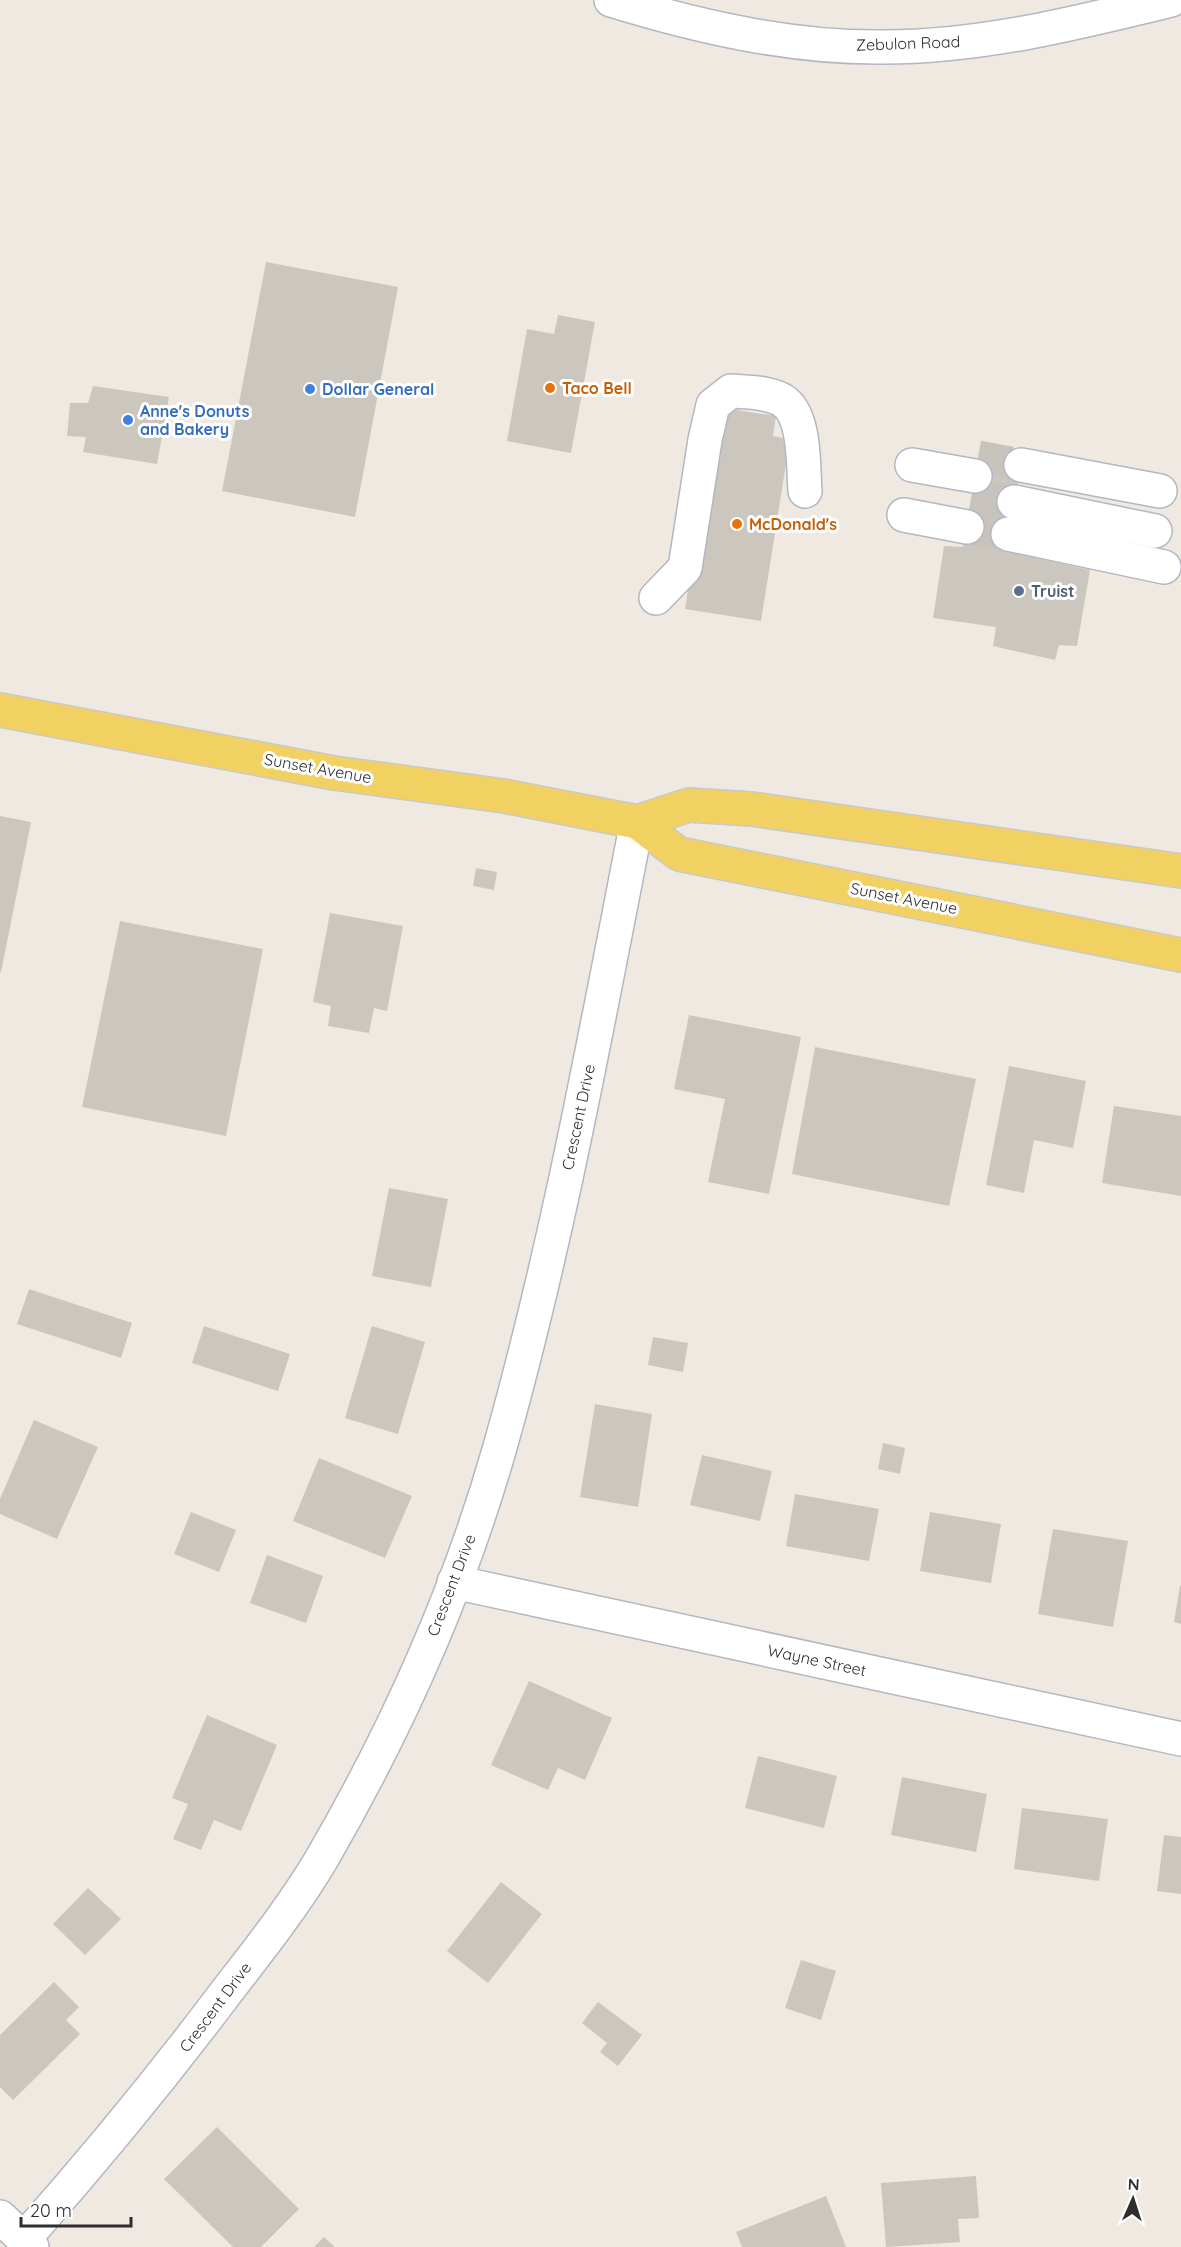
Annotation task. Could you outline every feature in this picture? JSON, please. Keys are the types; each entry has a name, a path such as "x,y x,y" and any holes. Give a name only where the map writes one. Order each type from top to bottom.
{"main road":[{"name":"Sunset Avenue","path":"0,710 334,773 484,793 637,822 679,854 1181,955"},
{"name":"Sunset Avenue","path":"637,822 689,805 752,809 1181,871"}],"street":[{"name":"Zebulon Road","path":"611,0 731,32 803,43 884,47 961,42 1036,32 1171,0"},
{"path":"656,598 685,568 705,440 713,405 731,391 762,394 783,400 800,424 805,491"},
{"path":"910,481 972,493 910,481"},
{"path":"1014,501 1160,530 1014,501"},
{"name":"Crescent Drive","path":"28,2243 111,2141 265,1941 320,1862 412,1684 454,1582 499,1449 539,1293 580,1112 637,822"},
{"name":"Wayne Street","path":"454,1582 1181,1739"},
{"path":"0,2217 28,2243"}],"building":[{"name":"Dollar General","path":"266,262 398,287 355,517 222,491"},
{"name":"Taco Bell","path":"558,315 595,322 571,453 507,441 527,329 554,334"},
{"path":"93,386 169,397 157,464 83,452 86,437 67,436 70,403 88,403"},
{"name":"McDonald's","path":"717,407 776,416 773,436 790,439 761,621 685,609"},
{"path":"979,453 1022,462 1004,551 1090,570 1077,646 1059,645 1055,660 993,646 996,627 933,618 944,546 963,547"},
{"path":"0,816 31,822 1,972 0,972"},
{"path":"476,868 497,872 494,890 473,886"},
{"path":"330,913 403,926 387,1011 374,1008 369,1033 328,1026 331,1006 313,1002"},
{"path":"120,921 263,949 226,1136 82,1107"},
{"path":"689,1015 801,1037 769,1194 708,1182 725,1099 674,1089"},
{"path":"815,1047 976,1079 949,1206 792,1174"},
{"path":"1009,1066 1086,1081 1073,1148 1034,1140 1024,1193 986,1185"},
{"path":"1114,1106 1181,1116 1181,1196 1102,1183"},
{"path":"389,1188 448,1199 431,1287 372,1276"},
{"path":"29,1289 132,1323 121,1358 17,1324"},
{"path":"204,1326 290,1354 278,1391 192,1363"},
{"path":"372,1326 425,1342 398,1434 345,1418"},
{"path":"653,1337 688,1343 683,1372 648,1365"},
{"path":"595,1404 652,1414 638,1507 580,1497"},
{"path":"34,1420 98,1447 57,1539 0,1514 0,1499"},
{"path":"883,1443 905,1448 900,1474 878,1469"},
{"path":"702,1455 772,1471 760,1521 690,1505"},
{"path":"319,1458 412,1496 385,1558 293,1521"},
{"path":"795,1494 879,1509 869,1561 786,1546"},
{"path":"191,1512 236,1530 219,1572 174,1554"},
{"path":"930,1512 1001,1524 991,1583 920,1571"},
{"path":"1053,1529 1128,1541 1113,1627 1038,1614"},
{"path":"267,1555 323,1576 306,1623 250,1603"},
{"path":"1181,1586 1181,1624 1174,1622"},
{"path":"529,1681 612,1718 585,1780 558,1768 548,1790 491,1765"},
{"path":"207,1715 277,1745 241,1831 214,1820 201,1850 173,1839 188,1804 172,1798"},
{"path":"758,1756 837,1776 824,1828 745,1808"},
{"path":"902,1777 987,1794 976,1852 891,1835"},
{"path":"1022,1808 1108,1819 1099,1881 1014,1869"},
{"path":"1164,1835 1181,1837 1181,1894 1157,1891"},
{"path":"501,1882 542,1914 488,1983 447,1951"},
{"path":"88,1888 121,1919 85,1955 53,1924"},
{"path":"801,1960 836,1971 821,2020 785,2008"},
{"path":"54,1982 79,2007 66,2020 80,2034 13,2100 0,2087 0,2035"},
{"path":"598,2002 642,2035 618,2066 600,2052 607,2043 582,2023"},
{"path":"217,2127 299,2209 261,2247 233,2247 164,2179"},
{"path":"976,2176 979,2218 958,2219 960,2242 886,2247 881,2183"},
{"path":"826,2196 846,2247 742,2247 736,2232"},
{"path":"324,2237 335,2247 314,2247"}],"tunnel":[{"path":"978,457 1021,465"},
{"path":"972,494 1014,502"},
{"path":"967,527 1008,534"}],"place":[{"name":"Taco Bell","path":"550,388"},
{"name":"Dollar General","path":"310,389"},
{"name":"Anne's Donuts and Bakery","path":"128,420"},
{"name":"McDonald's","path":"737,524"},
{"name":"Truist","path":"1019,591"}]}
